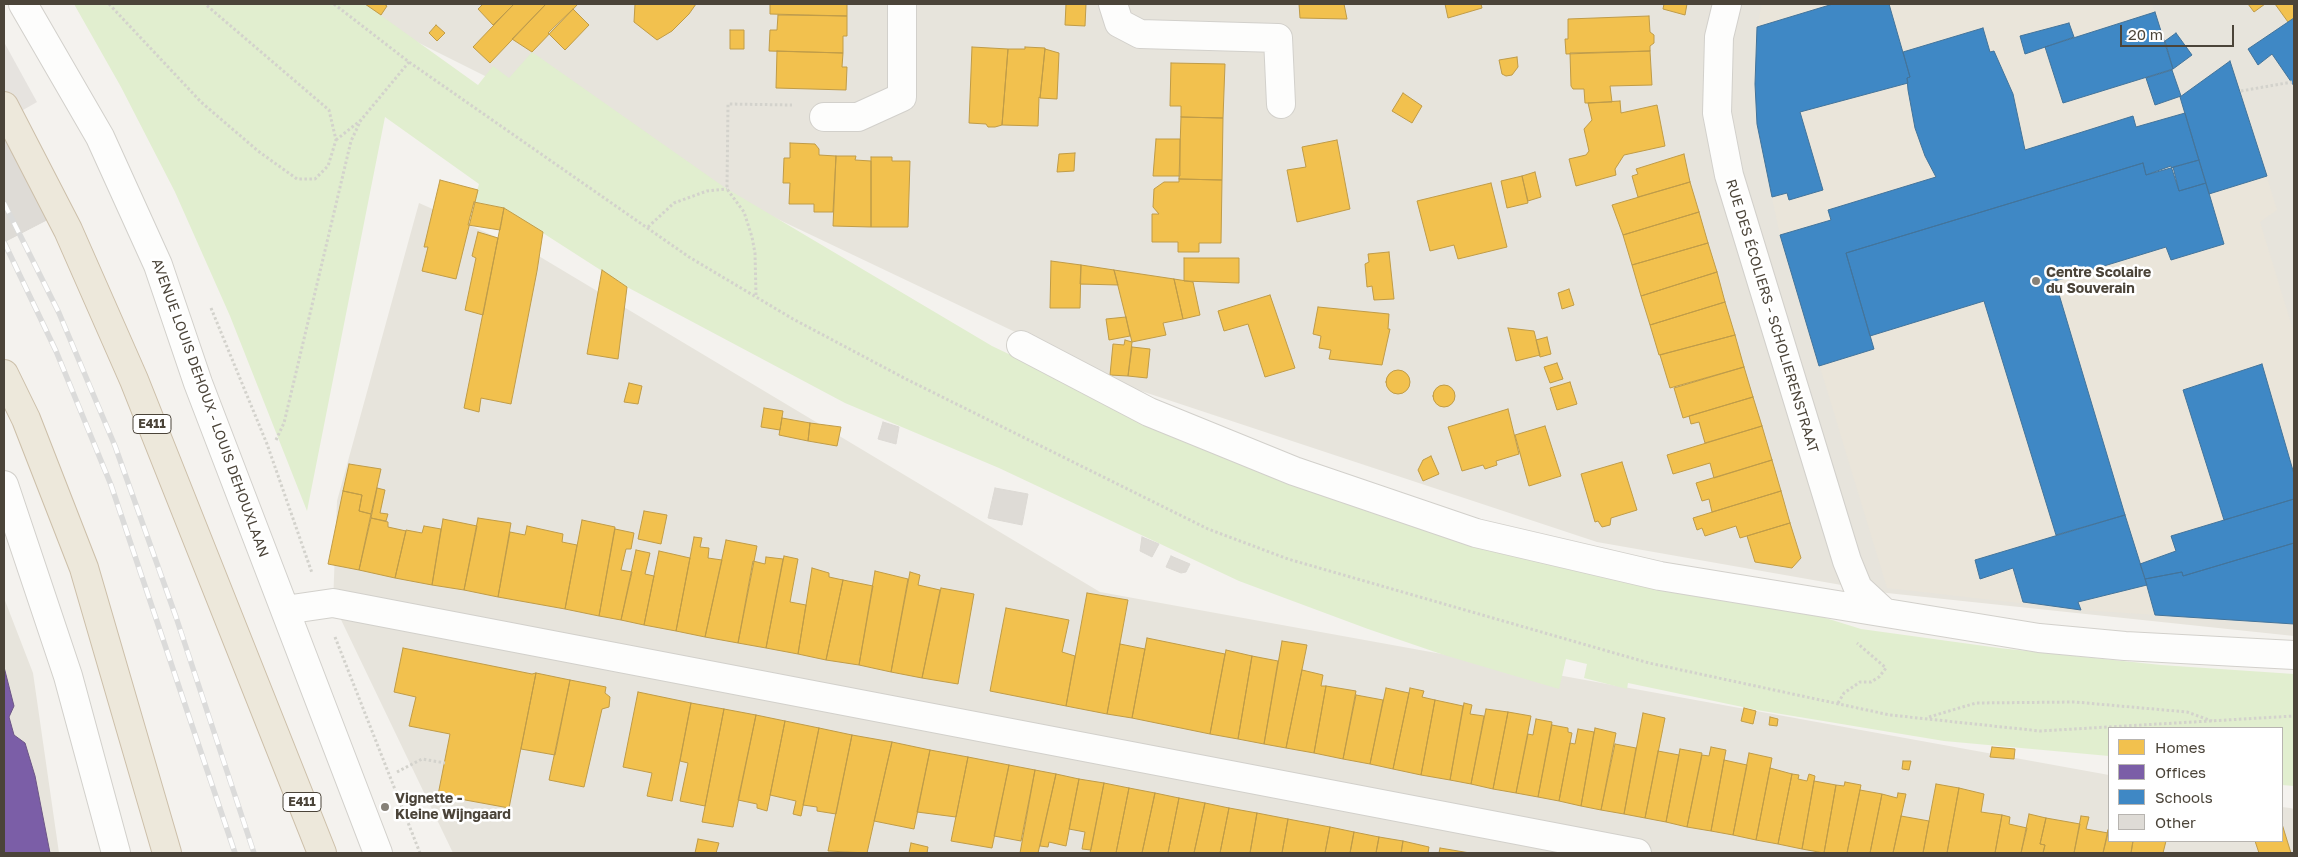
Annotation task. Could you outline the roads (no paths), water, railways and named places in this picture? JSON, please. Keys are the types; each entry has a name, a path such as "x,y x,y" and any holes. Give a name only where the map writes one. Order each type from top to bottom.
{"highway":[{"name":"E411","path":"4,106 68,230 134,380 322,853"},
{"path":"4,374 26,418 84,568 167,853"}],"street":[{"name":"AVENUE LOUIS DEHOUX - LOUIS DEHOUXLAAN","path":"23,4 100,136 158,265 198,383 378,853"},
{"path":"824,117 858,117 902,97 902,4"},
{"path":"1113,4 1119,23 1140,34 1278,38 1280,104"},
{"name":"RUE DES ÉCOLIERS - SCHOLIERENSTRAAT","path":"1728,4 1719,37 1717,113 1730,176 1847,561 1858,588 1884,612"},
{"path":"1021,345 1149,412 1294,471 1476,533 1660,576 2039,638 2125,646 2294,655"},
{"path":"6,498 68,676 116,853"},
{"path":"285,610 322,603 333,603 1637,853"}],"railway":[{"path":"4,203 59,313 115,446 176,617 254,853"},
{"path":"4,242 56,351 111,485 235,853"}],"place":[{"name":"Centre Scolaire du Souverain","path":"2036,281"},
{"name":"Vignette - Kleine Wijngaard","path":"385,807"}]}
